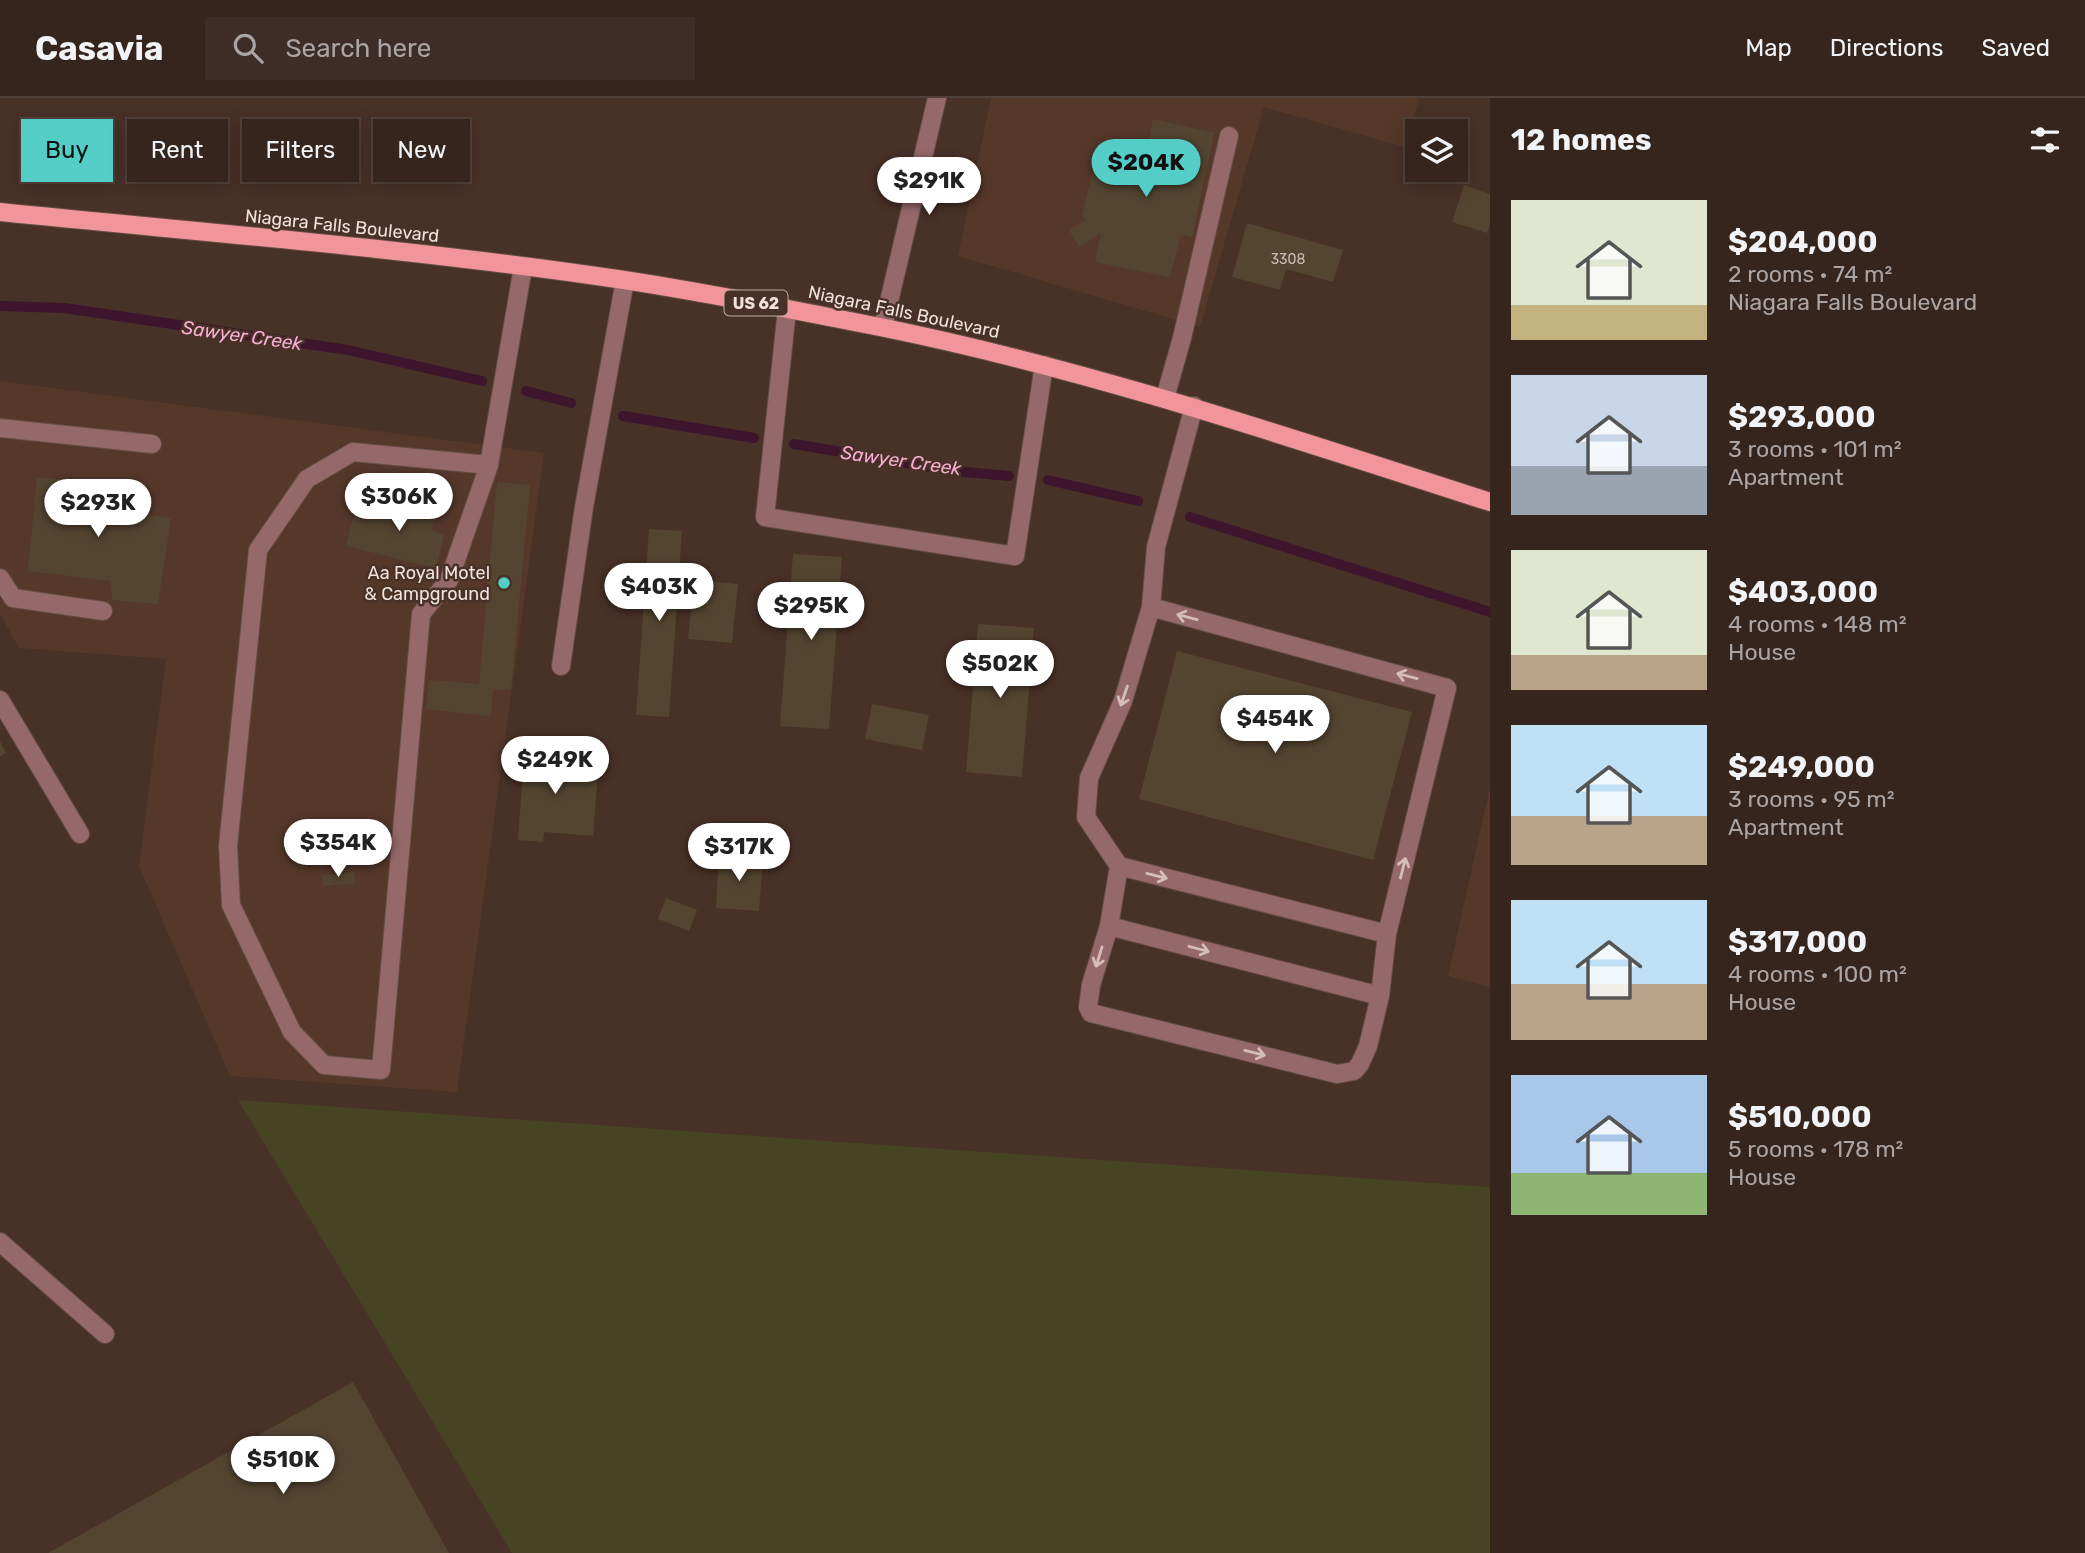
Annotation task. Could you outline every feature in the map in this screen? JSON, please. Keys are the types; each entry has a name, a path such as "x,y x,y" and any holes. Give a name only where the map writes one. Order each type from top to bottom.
{"main road":[{"name":"Niagara Falls Boulevard","path":"0,212 625,280 883,327 1044,365 1194,406 1490,502"}],"street":[{"path":"883,327 937,98"},
{"path":"1165,398 1182,338 1229,136"},
{"path":"489,465 353,452 307,479 258,550 228,846 231,905 292,1032 324,1065 381,1070 421,614 449,580 489,465 523,267"},
{"path":"561,667 584,507 625,280"},
{"path":"787,309 765,517 1016,556 1044,365"},
{"path":"1194,406 1156,547 1151,607 1123,701 1090,778 1086,817 1119,866 1387,934"},
{"path":"0,428 152,444"},
{"path":"0,578 13,598 103,611"},
{"path":"1119,866 1109,926 1091,985 1088,1007 1095,1015 1337,1074 1353,1071 1360,1064 1368,1046 1380,996 1387,934 1447,688 1151,607"},
{"path":"0,700 80,834"},
{"path":"1109,926 1380,996"},
{"path":"0,1242 105,1334"}],"shaded area":[{"path":"991,98 1419,98 1413,119 1405,119 1405,147 1264,107 1200,327 958,256"},
{"path":"0,381 544,453 457,1092 230,1076 139,866 166,659 19,648 0,614"},
{"path":"1490,787 1490,987 1448,976"},
{"path":"238,1100 1490,1187 1490,1553 512,1553"}],"building":[{"path":"1153,119 1214,133 1192,237 1181,235 1170,277 1095,262 1101,233 1079,247 1069,230 1087,219 1082,217 1099,143 1146,153"},
{"path":"1464,185 1490,194 1490,224 1487,233 1452,222"},
{"path":"1247,223 1343,250 1333,282 1286,269 1280,290 1232,277"},
{"path":"37,478 106,481 105,492 123,494 120,511 171,518 158,604 112,600 111,581 28,571"},
{"name":"Aa Royal Motel & Campground","path":"497,482 530,485 511,690 493,689 491,716 426,709 429,680 479,684"},
{"path":"387,496 437,509 431,531 444,535 436,568 346,546 354,514 381,520"},
{"path":"649,529 682,531 669,717 636,715"},
{"path":"793,554 842,557 829,729 780,726"},
{"path":"694,580 738,584 732,643 688,639"},
{"path":"978,624 1034,628 1022,777 966,772"},
{"path":"1177,651 1412,712 1373,860 1139,799"},
{"path":"872,704 929,715 922,750 865,739"},
{"path":"0,741 6,753 0,756"},
{"path":"525,744 559,746 558,768 598,771 593,836 544,832 543,842 518,840"},
{"path":"719,856 763,859 759,911 716,908"},
{"path":"354,872 355,883 323,886 322,875"},
{"path":"666,898 697,910 689,931 658,919"},
{"path":"353,1382 449,1553 48,1553"}],"waterway":[{"name":"Sawyer Creek","path":"0,306 64,308 348,350 482,381"},
{"name":"Sawyer Creek","path":"526,391 571,403"},
{"name":"Sawyer Creek","path":"623,416 754,438"},
{"name":"Sawyer Creek","path":"794,444 954,471 1009,476"},
{"name":"Sawyer Creek","path":"1048,480 1138,501"},
{"path":"1190,517 1490,612"}],"place":[{"name":"Aa Royal Motel & Campground","path":"504,583"}]}
